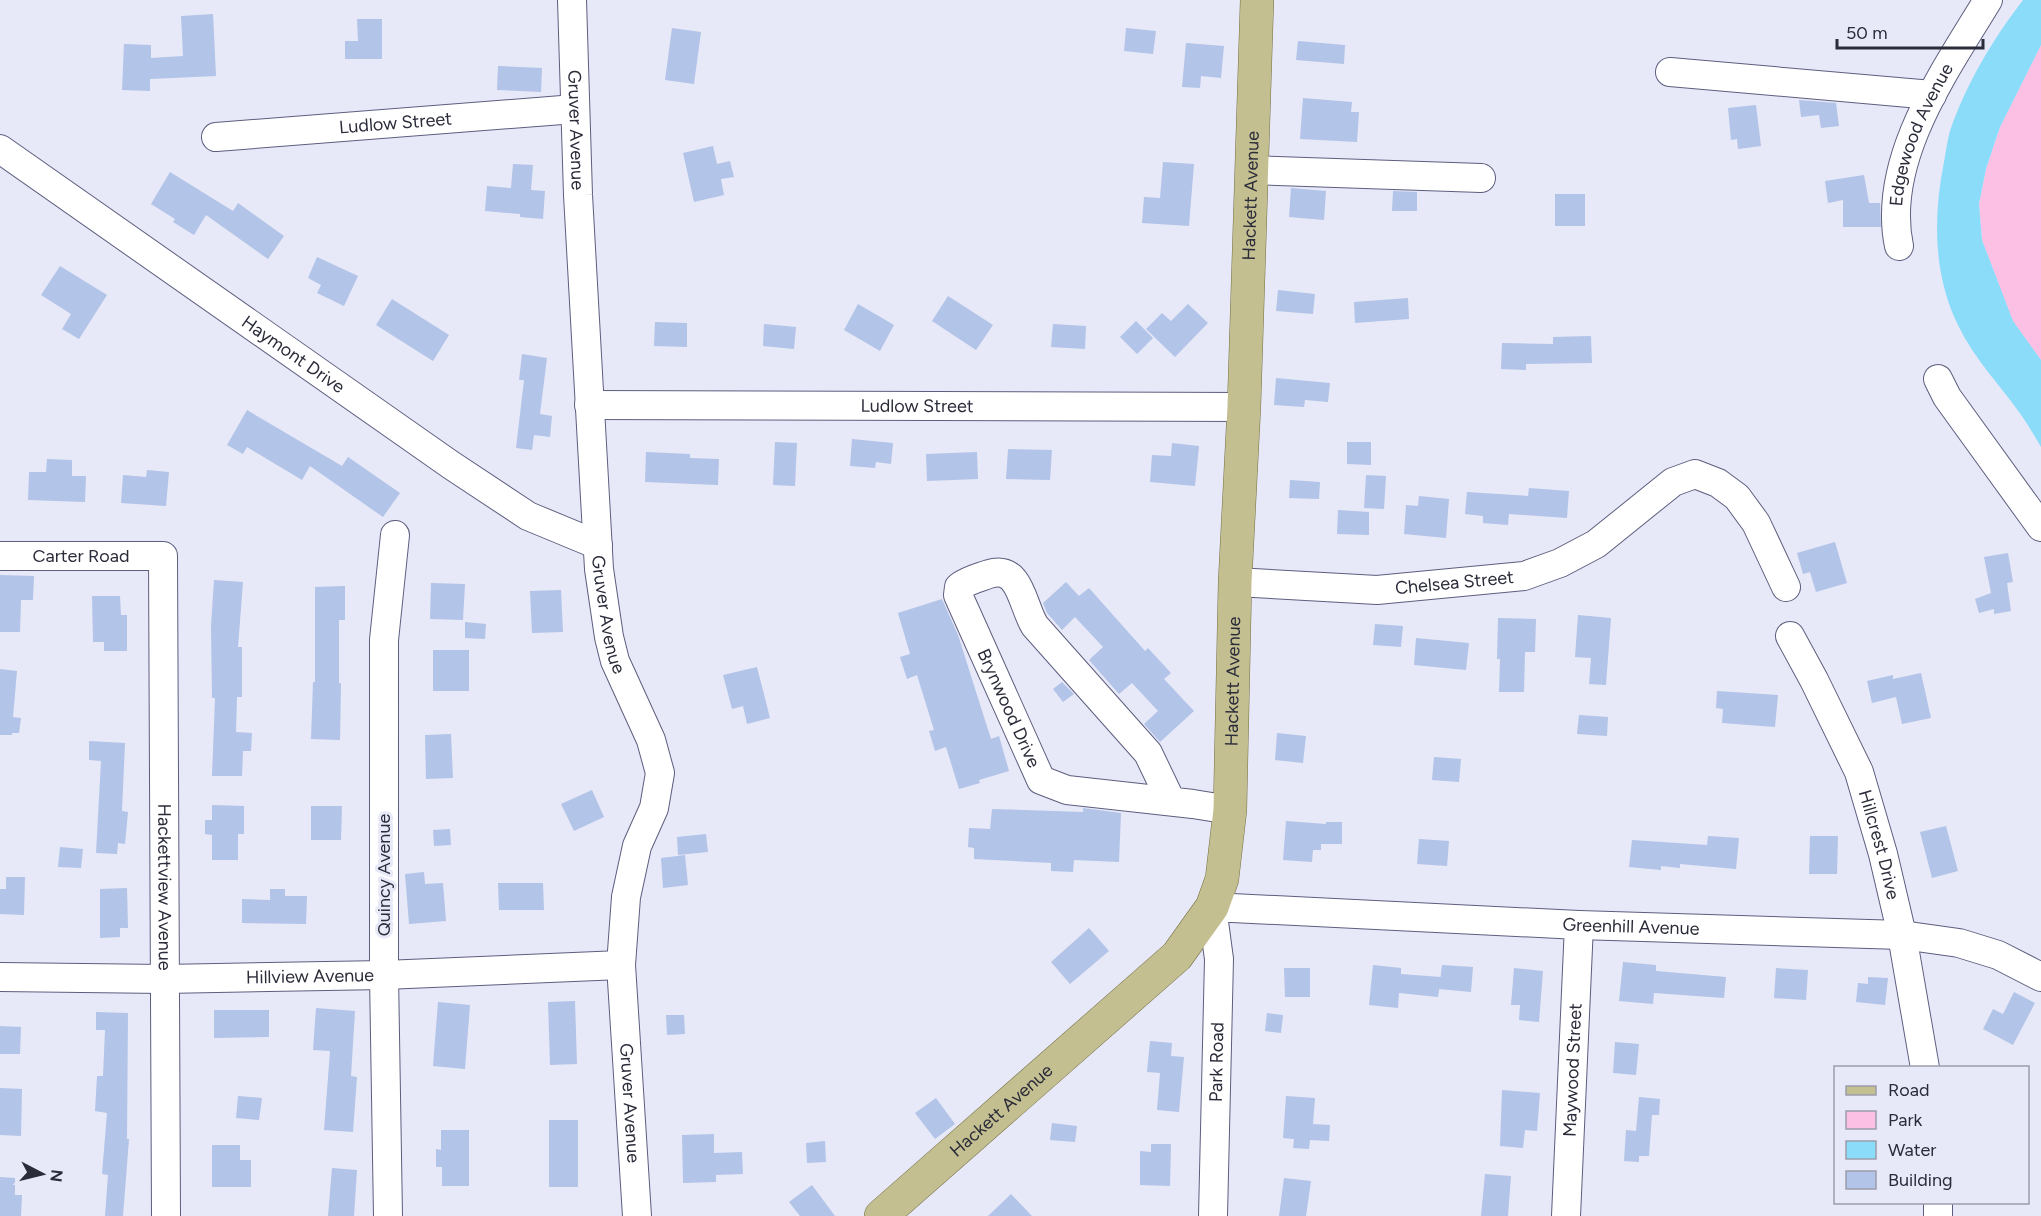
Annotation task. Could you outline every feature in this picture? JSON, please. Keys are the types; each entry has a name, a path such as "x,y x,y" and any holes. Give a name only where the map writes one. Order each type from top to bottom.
{"main road":[{"name":"Hackett Avenue","path":"881,1216 1177,956 1212,907 1222,879 1230,810 1235,582 1244,407 1257,0"}],"street":[{"name":"Gruver Avenue","path":"572,0 578,195 599,569 615,660 651,740 660,773 654,808 637,846 628,887 621,965 638,1216"},
{"name":"Edgewood Avenue","path":"1899,246 1895,227 1901,169 1914,133 1932,95 1988,0"},
{"path":"1670,72 1932,95"},
{"name":"Ludlow Street","path":"216,137 575,109"},
{"name":"Haymont Drive","path":"0,149 451,465 528,516 598,545"},
{"path":"1251,170 1481,178"},
{"path":"1938,379 1947,397 2041,527"},
{"name":"Ludlow Street","path":"589,405 1244,407"},
{"name":"Chelsea Street","path":"1235,582 1377,590 1524,576 1560,563 1596,544 1653,500 1672,482 1695,474 1718,483 1737,497 1756,523 1786,587"},
{"name":"Quincy Avenue","path":"388,1216 384,975 384,640 395,535"},
{"name":"Carter Road","path":"0,556 163,556"},
{"name":"Hackettview Avenue","path":"163,556 166,1216"},
{"name":"Brynwood Drive","path":"1172,801 1148,753 1035,627 1013,577 1004,572 994,572 968,580 959,587 958,595 1041,780 1067,790 1172,801 1230,810"},
{"name":"Hillcrest Drive","path":"1790,636 1859,771 1883,854 1902,935 1925,1066"},
{"name":"Greenhill Avenue","path":"1212,907 1579,925 1902,935 1959,943 1998,955 2041,977"},
{"name":"Park Road","path":"1212,907 1219,959 1213,1216"},
{"name":"Maywood Street","path":"1566,1216 1579,925"},
{"name":"Hillview Avenue","path":"0,977 164,979 384,975 621,965"}],"green space":[{"path":"2041,45 2041,360 2013,322 1982,240 1979,204 1986,169 2000,127"}],"water":[{"path":"2023,0 2041,0 2041,45 2000,127 1986,169 1979,204 1982,240 2013,321 2041,360 2041,447 2022,416 1972,349 1950,308 1940,267 1937,225 1940,183 1947,143 1956,113 1981,62"}],"building":[{"path":"213,14 216,76 150,79 150,91 122,90 124,44 151,45 151,58 183,56 181,16"},
{"path":"357,19 382,19 382,59 345,59 345,41 358,41"},
{"path":"672,28 701,32 694,84 665,80"},
{"path":"1126,28 1156,31 1153,54 1124,51"},
{"path":"1298,41 1345,45 1344,64 1296,60"},
{"path":"1186,43 1224,46 1221,78 1201,76 1200,88 1182,87"},
{"path":"498,66 542,68 541,92 497,90"},
{"path":"1303,98 1352,102 1351,112 1359,112 1357,142 1300,139"},
{"path":"1799,100 1836,103 1839,126 1821,128 1819,115 1801,117"},
{"path":"1756,105 1761,146 1738,149 1737,139 1731,140 1728,108"},
{"path":"713,146 717,164 730,161 734,177 721,179 724,195 694,202 683,153"},
{"path":"1163,162 1194,164 1189,226 1142,223 1144,197 1160,198"},
{"path":"513,164 533,165 531,190 545,191 543,219 520,217 520,214 485,211 487,186 511,188"},
{"path":"170,172 233,211 238,203 284,236 268,259 206,215 194,235 173,222 175,219 151,204"},
{"path":"1864,175 1869,203 1880,203 1881,227 1843,227 1843,200 1828,203 1825,181"},
{"path":"1291,188 1326,191 1324,220 1289,217"},
{"path":"1393,191 1417,192 1417,211 1392,211"},
{"path":"1555,194 1585,194 1585,226 1555,226"},
{"path":"317,257 358,276 344,306 317,293 321,285 308,278"},
{"path":"60,266 107,295 79,339 62,329 71,314 41,295"},
{"path":"1278,290 1315,294 1313,314 1276,311"},
{"path":"948,296 993,325 976,350 932,321"},
{"path":"1408,298 1409,319 1355,323 1354,302"},
{"path":"392,299 449,335 433,361 376,325"},
{"path":"858,304 894,325 880,351 844,330"},
{"path":"1188,304 1208,323 1175,357 1146,329 1162,313 1171,321"},
{"path":"1136,321 1153,338 1137,354 1120,337"},
{"path":"655,322 687,323 687,347 654,346"},
{"path":"764,324 796,327 794,349 763,346"},
{"path":"1053,324 1086,326 1085,349 1051,347"},
{"path":"1591,336 1592,363 1526,364 1526,370 1501,369 1502,343 1553,344 1553,337"},
{"path":"522,354 547,358 540,414 552,416 550,437 534,435 532,450 516,448 524,380 519,380"},
{"path":"1276,378 1330,383 1328,402 1305,400 1304,407 1274,405"},
{"path":"247,410 342,466 348,457 400,493 383,517 310,466 302,480 247,447 243,454 227,445"},
{"path":"852,439 893,443 891,464 876,462 875,468 850,466"},
{"path":"775,442 797,443 795,486 773,485"},
{"path":"1347,442 1371,442 1371,465 1347,464"},
{"path":"1172,443 1199,446 1195,486 1150,482 1152,455 1171,456"},
{"path":"1008,449 1052,450 1050,480 1006,479"},
{"path":"646,452 690,454 690,458 719,459 718,485 645,482"},
{"path":"977,452 978,479 927,481 926,454"},
{"path":"47,459 72,460 72,476 86,476 85,502 28,500 29,472 46,472"},
{"path":"147,470 169,472 166,506 121,503 123,475 146,477"},
{"path":"1366,475 1386,476 1384,509 1364,508"},
{"path":"1290,480 1320,482 1319,499 1289,498"},
{"path":"1529,488 1569,491 1567,518 1509,514 1508,525 1483,523 1483,516 1465,514 1467,492 1528,496"},
{"path":"1419,496 1449,499 1446,538 1404,534 1406,505 1418,506"},
{"path":"1338,510 1369,512 1369,535 1337,534"},
{"path":"1835,542 1847,583 1816,592 1810,572 1803,574 1797,553"},
{"path":"2008,553 2013,582 2007,583 2011,611 1994,614 1994,609 1979,613 1975,599 1991,593 1984,557"},
{"path":"0,575 34,576 33,600 21,600 20,632 0,632"},
{"path":"214,580 243,582 238,647 242,647 242,697 237,697 236,732 252,733 251,751 243,751 242,776 212,776 215,698 212,698 211,626"},
{"path":"1066,582 1079,596 1089,588 1145,651 1148,648 1171,673 1164,679 1194,711 1160,742 1144,724 1158,711 1132,683 1119,694 1089,660 1103,647 1075,617 1062,630 1047,613 1043,603"},
{"path":"431,583 465,584 463,620 430,619"},
{"path":"345,586 345,620 339,620 340,740 311,739 313,682 315,682 315,587"},
{"path":"561,590 563,632 532,633 530,591"},
{"path":"92,596 120,596 121,615 127,615 127,651 104,651 104,642 93,642"},
{"path":"942,599 958,635 991,739 999,736 1009,771 959,789 946,747 935,751 929,731 934,730 917,675 907,679 900,657 910,654 898,613"},
{"path":"1578,615 1611,618 1606,685 1589,684 1591,658 1575,657"},
{"path":"1498,618 1536,619 1535,652 1525,652 1524,692 1499,692"},
{"path":"465,622 486,624 485,639 465,638"},
{"path":"1375,624 1403,626 1401,647 1373,645"},
{"path":"1416,638 1469,643 1466,670 1414,665"},
{"path":"433,650 469,650 469,691 433,691"},
{"path":"757,667 770,718 747,724 743,706 732,709 723,675"},
{"path":"0,669 17,671 13,717 21,718 19,733 12,733 12,735 0,735"},
{"path":"1921,673 1931,718 1902,724 1896,697 1872,703 1867,681 1893,675 1893,679"},
{"path":"1062,682 1074,694 1063,702 1053,689"},
{"path":"1717,691 1778,695 1775,727 1722,723 1723,709 1716,708"},
{"path":"1579,715 1608,717 1607,736 1577,734"},
{"path":"1277,733 1306,736 1303,763 1275,760"},
{"path":"451,734 453,778 426,779 425,735"},
{"path":"89,741 125,743 122,811 128,812 125,844 118,843 117,854 96,853 101,761 89,760"},
{"path":"1434,757 1461,759 1459,782 1432,780"},
{"path":"592,790 604,817 574,831 561,804"},
{"path":"212,805 244,806 244,834 238,834 238,860 212,860 212,835 205,834 205,820 212,820"},
{"path":"311,806 342,806 341,840 311,840"},
{"path":"1083,808 1121,813 1119,862 1074,860 1073,872 1051,871 1051,863 974,859 974,848 968,847 969,828 990,829 992,809 1083,812"},
{"path":"1286,821 1326,824 1326,822 1342,822 1342,844 1321,844 1321,850 1313,850 1312,862 1283,860"},
{"path":"1946,826 1958,871 1932,878 1920,832"},
{"path":"450,829 451,845 434,846 433,830"},
{"path":"706,834 708,852 678,855 677,837"},
{"path":"1708,836 1739,838 1736,869 1680,864 1680,868 1661,866 1661,870 1629,867 1632,840 1707,845"},
{"path":"1810,836 1838,836 1837,874 1809,874"},
{"path":"1419,839 1449,841 1447,866 1417,864"},
{"path":"60,847 83,849 81,868 58,867"},
{"path":"685,855 688,885 663,888 661,858"},
{"path":"424,872 425,884 443,883 446,921 409,924 405,874"},
{"path":"6,877 25,877 24,915 0,914 0,889 6,889"},
{"path":"498,883 543,883 544,910 499,910"},
{"path":"127,888 128,928 120,928 120,937 100,938 100,889"},
{"path":"270,889 285,889 285,896 307,896 306,924 242,923 242,899 270,900"},
{"path":"1089,928 1109,951 1070,984 1051,962"},
{"path":"1623,962 1656,965 1656,971 1726,977 1724,998 1654,993 1653,1004 1619,1001"},
{"path":"1373,965 1401,968 1401,974 1441,977 1438,997 1399,993 1398,1008 1369,1005"},
{"path":"1442,965 1473,967 1471,992 1439,989"},
{"path":"1284,968 1310,968 1310,997 1285,997"},
{"path":"1514,968 1543,971 1539,1022 1519,1020 1520,1005 1511,1005"},
{"path":"1776,968 1808,970 1806,1000 1774,998"},
{"path":"1868,977 1888,978 1885,1005 1856,1002 1858,983 1868,984"},
{"path":"2014,992 2035,1003 2013,1045 1983,1029 1993,1009 2003,1014"},
{"path":"575,1001 577,1064 550,1065 548,1002"},
{"path":"438,1002 470,1005 465,1069 433,1066"},
{"path":"316,1008 355,1011 351,1076 357,1077 353,1132 324,1130 330,1051 313,1050"},
{"path":"214,1010 269,1010 269,1037 214,1038"},
{"path":"96,1012 128,1013 127,1139 129,1139 123,1216 105,1216 108,1175 102,1174 107,1113 95,1111 97,1076 103,1076 105,1030 96,1030"},
{"path":"1267,1013 1283,1015 1281,1033 1265,1031"},
{"path":"666,1015 684,1015 685,1034 667,1035"},
{"path":"0,1026 21,1027 20,1054 0,1054"},
{"path":"1150,1041 1172,1043 1171,1056 1184,1057 1179,1112 1157,1110 1160,1073 1147,1072"},
{"path":"1615,1042 1639,1044 1636,1075 1613,1073"},
{"path":"0,1088 22,1089 21,1136 0,1135"},
{"path":"1502,1090 1540,1093 1537,1131 1525,1130 1523,1148 1500,1146"},
{"path":"238,1096 262,1098 259,1120 236,1118"},
{"path":"1286,1096 1315,1098 1313,1124 1330,1125 1329,1141 1310,1140 1309,1149 1293,1148 1294,1139 1283,1138"},
{"path":"1639,1097 1660,1099 1659,1115 1652,1115 1649,1156 1639,1156 1639,1162 1624,1161 1626,1130 1636,1131"},
{"path":"936,1098 955,1124 935,1139 915,1113"},
{"path":"549,1120 578,1120 578,1187 549,1187"},
{"path":"1052,1123 1077,1126 1075,1142 1050,1140"},
{"path":"441,1130 469,1130 469,1186 442,1186 442,1167 436,1167 436,1149 441,1150"},
{"path":"714,1134 714,1153 742,1152 743,1174 716,1175 716,1182 683,1183 682,1135"},
{"path":"825,1141 826,1162 807,1163 806,1143"},
{"path":"1151,1144 1171,1144 1170,1186 1140,1185 1140,1151 1151,1152"},
{"path":"212,1145 240,1145 240,1160 251,1160 251,1187 212,1187"},
{"path":"332,1168 357,1170 354,1216 328,1216"},
{"path":"1485,1174 1511,1176 1508,1216 1481,1216"},
{"path":"0,1177 15,1178 15,1195 22,1195 21,1216 0,1216"},
{"path":"1284,1178 1311,1181 1306,1216 1279,1216"},
{"path":"812,1185 835,1216 800,1216 789,1202"},
{"path":"1011,1194 1032,1216 988,1216"}]}
